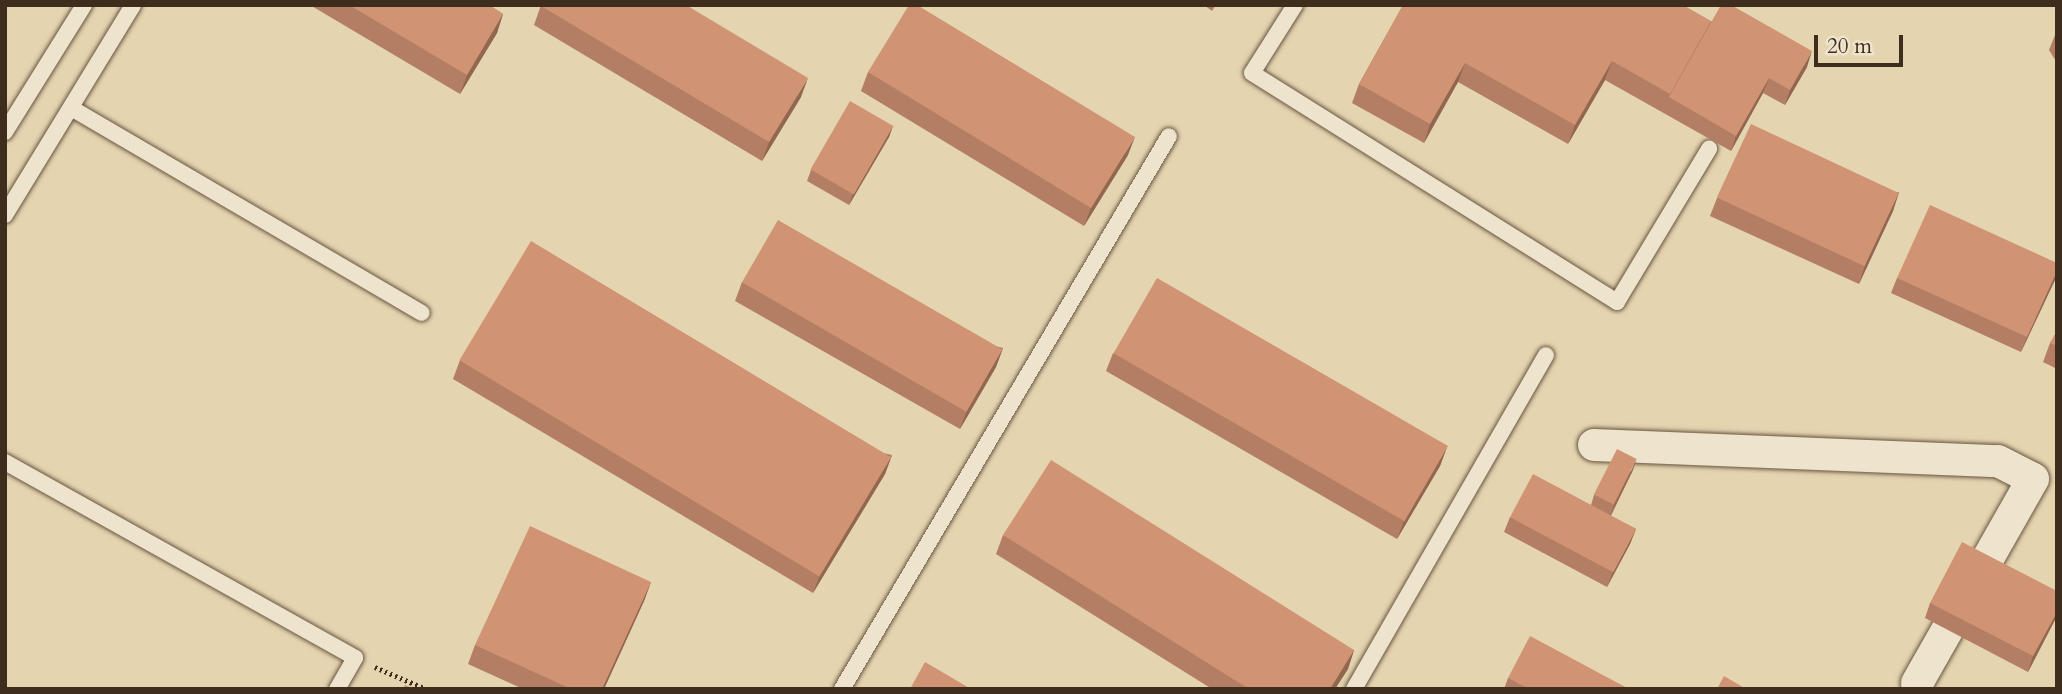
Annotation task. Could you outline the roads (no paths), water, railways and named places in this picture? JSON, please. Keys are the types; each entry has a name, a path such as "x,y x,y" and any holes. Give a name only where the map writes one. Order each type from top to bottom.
{"street":[{"path":"1594,445 1998,461 2033,479 1919,687"}],"lane":[{"path":"5,132 84,5"},
{"path":"5,215 10,197 71,107 133,5"},
{"path":"1295,5 1252,73 1617,302 1709,149"},
{"path":"71,107 422,313"},
{"path":"842,689 1169,136"},
{"path":"1354,689 1546,355"},
{"path":"5,462 355,658 337,689"}]}
